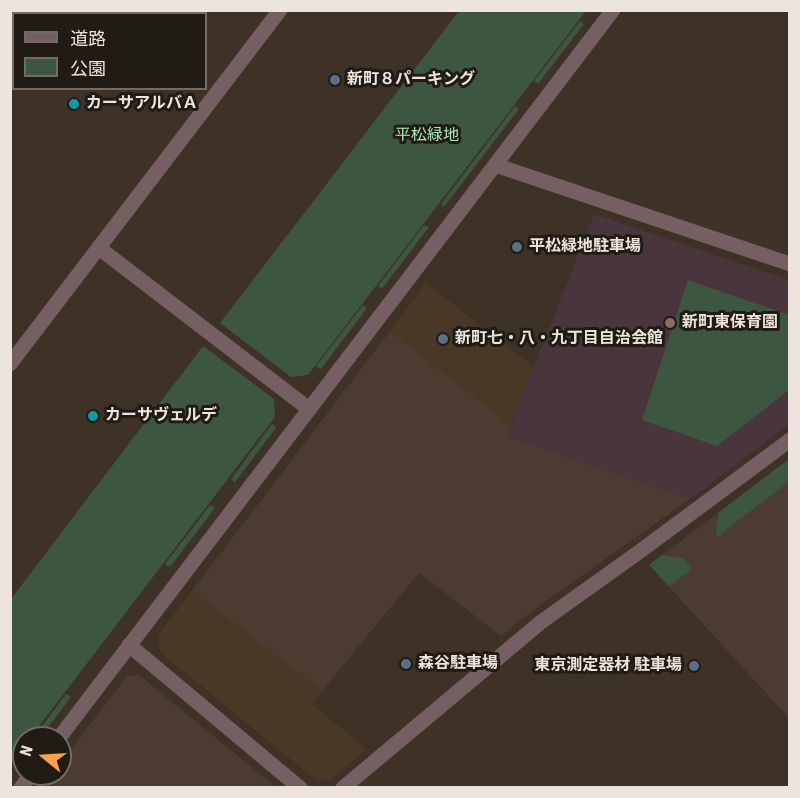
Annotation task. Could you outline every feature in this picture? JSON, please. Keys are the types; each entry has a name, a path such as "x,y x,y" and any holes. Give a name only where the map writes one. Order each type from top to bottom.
{"street":[{"path":"10,364 280,10"},
{"path":"67,726 613,10"},
{"path":"495,165 789,264"},
{"path":"99,248 309,409"},
{"path":"343,788 541,622 789,440"},
{"path":"129,645 300,788"}],"shaded area":[{"name":"新町東保育園","path":"594,214 789,280 789,424 690,499 507,436"},
{"name":"新町七・八・九丁目自治会館","path":"426,283 534,367 511,425 390,331"},
{"path":"390,331 511,425 508,436 690,499 501,636 419,573 322,691 192,591"},
{"path":"789,459 789,718 649,565"},
{"path":"192,591 322,691 312,704 366,749 330,780 316,780 160,652 158,635"},
{"path":"139,675 276,787 42,788 44,786 72,786 72,748 127,676"}],"green space":[{"name":"平松緑地","path":"459,11 586,11 308,375 291,377 220,323"},
{"path":"580,21 584,24 538,84 534,81"},
{"path":"515,106 519,109 444,207 441,204"},
{"path":"424,225 429,227 382,289 378,286"},
{"path":"688,280 789,315 789,390 717,446 642,420"},
{"path":"363,305 367,308 321,369 316,366"},
{"path":"203,346 274,399 275,417 39,726 12,726 11,764 11,599"},
{"path":"272,424 276,428 235,482 231,479"},
{"path":"789,459 789,482 720,534 722,536 720,538 716,534 718,513"},
{"path":"210,505 215,508 170,567 165,564"},
{"path":"662,555 684,558 692,569 669,586 649,565"},
{"path":"66,694 71,697 49,726 42,726"}],"place":[{"name":"新町８パーキング","path":"335,80"},
{"name":"カーサアルバＡ","path":"74,104"},
{"name":"平松緑地駐車場","path":"517,247"},
{"name":"新町東保育園","path":"670,323"},
{"name":"新町七・八・九丁目自治会館","path":"443,339"},
{"name":"カーサヴェルデ","path":"93,416"},
{"name":"森谷駐車場","path":"406,664"},
{"name":"東京測定器材 駐車場","path":"694,666"}]}
